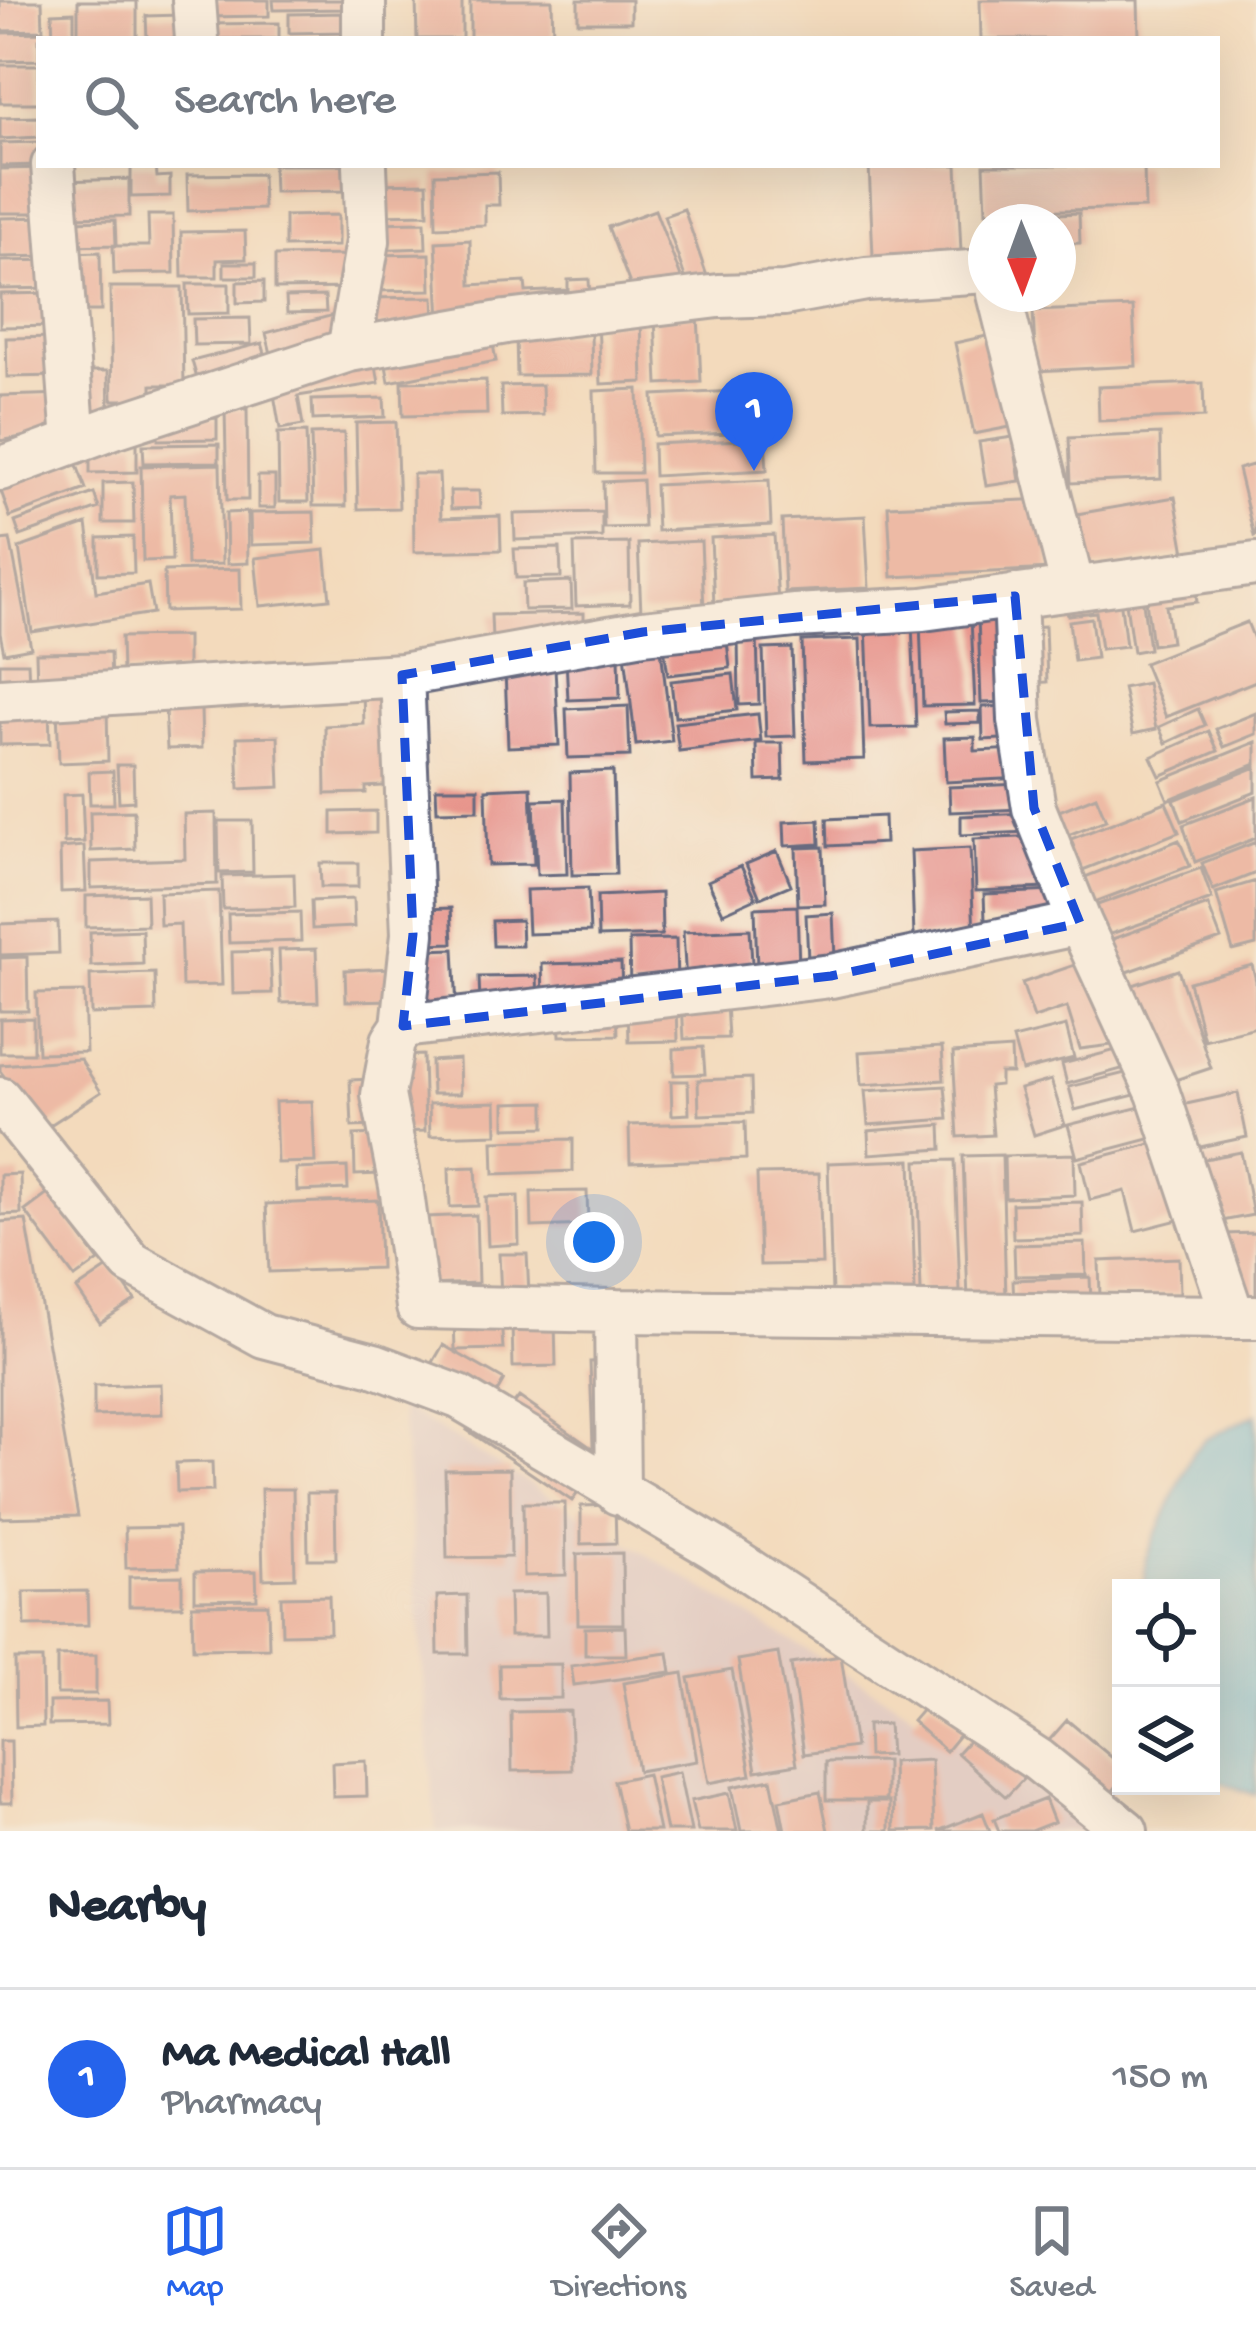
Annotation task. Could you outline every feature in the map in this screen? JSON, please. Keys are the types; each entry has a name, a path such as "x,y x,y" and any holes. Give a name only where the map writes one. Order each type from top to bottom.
{"street":[{"path":"194,0 196,36"},
{"path":"364,0 364,36"},
{"path":"53,168 74,442"},
{"path":"349,350 368,241 365,168"},
{"path":"0,470 349,350 506,322 719,296 784,294 866,279 968,272"},
{"path":"1004,312 1073,588"},
{"path":"0,700 402,675 643,632 923,609 1256,564"},
{"path":"402,675 413,934 403,1026 393,1041 383,1095 418,1307 1244,1317 1158,1093 1079,923 1034,808 1021,719 1015,596"},
{"path":"403,1026 831,976 1079,923"},
{"path":"0,1099 131,1262 264,1336 374,1365 460,1397 713,1546 1038,1760 1126,1831"},
{"path":"616,1312 618,1493"}],"highlighted area":[{"path":"1015,596 1034,808 1080,923 831,976 403,1026 413,934 402,675 643,632"}],"shaded area":[{"path":"401,1407 1109,1831 436,1831"}],"water":[{"path":"1256,1414 1256,1795 1220,1782 1220,1579 1145,1579 1146,1558 1193,1452 1205,1440"}],"building":[{"path":"201,0 269,0 269,16 202,17"},
{"path":"273,0 345,0 345,9 274,10"},
{"path":"416,0 462,0 462,36 417,36"},
{"path":"470,0 552,0 553,36 470,36"},
{"path":"578,0 631,0 631,22 578,22"},
{"path":"980,0 1138,0 1139,36 981,36"},
{"path":"0,1 42,1 43,30 0,31"},
{"path":"78,1 137,1 137,36 78,36"},
{"path":"74,12 74,36 53,36 52,13"},
{"path":"346,13 347,32 289,33 289,14"},
{"path":"180,15 181,36 147,36 146,16"},
{"path":"279,23 279,36 207,36 207,24"},
{"path":"46,32 46,36 36,36 36,60 0,61 0,33"},
{"path":"0,65 36,65 36,103 0,103"},
{"path":"36,117 36,137 0,139 0,118"},
{"path":"36,142 36,165 0,166 0,143"},
{"path":"48,168 48,213 0,213 0,169"},
{"path":"131,168 156,168 157,177 170,176 170,196 131,197"},
{"path":"273,168 352,168 352,191 274,192"},
{"path":"869,168 957,168 961,252 873,256"},
{"path":"984,168 1144,168 1145,208 986,204"},
{"path":"498,172 499,205 485,205 485,225 436,227 435,174"},
{"path":"262,174 263,209 188,211 187,175"},
{"path":"129,179 129,216 61,217 60,181"},
{"path":"427,183 428,214 376,215 375,184"},
{"path":"684,209 709,282 689,289 664,216"},
{"path":"655,210 682,280 635,297 608,227"},
{"path":"1079,213 1080,243 1076,243"},
{"path":"148,215 173,215 174,273 114,274 113,246 149,246"},
{"path":"338,215 338,246 285,247 285,216"},
{"path":"51,217 52,256 0,257 0,218"},
{"path":"115,220 116,245 65,246 65,221"},
{"path":"425,222 426,248 372,250 371,223"},
{"path":"245,231 246,259 217,260 217,277 182,277 181,232"},
{"path":"470,240 471,285 525,282 526,292 568,290 568,280 589,279 590,300 440,321 436,242"},
{"path":"100,252 101,311 69,311 68,253"},
{"path":"430,254 431,290 373,291 372,255"},
{"path":"356,255 357,288 275,289 275,256"},
{"path":"61,260 61,288 0,289 0,261"},
{"path":"224,263 256,263 256,277 224,277"},
{"path":"264,281 264,302 237,303 237,282"},
{"path":"187,284 229,284 229,313 188,314"},
{"path":"110,287 182,287 184,385 152,385 152,400 112,400"},
{"path":"60,293 61,326 0,327 0,294"},
{"path":"325,296 326,312 287,313 286,297"},
{"path":"434,297 435,325 368,327 367,298"},
{"path":"1133,307 1136,366 1036,371 1033,312"},
{"path":"337,314 345,343 273,362 266,333"},
{"path":"698,315 701,382 658,384 655,317"},
{"path":"250,318 251,344 194,345 193,319"},
{"path":"641,321 643,382 601,384 598,323"},
{"path":"591,334 592,375 517,376 516,335"},
{"path":"991,335 1010,427 974,434 955,343"},
{"path":"61,337 61,376 7,377 6,338"},
{"path":"492,339 496,361 389,382 385,360"},
{"path":"262,343 268,364 198,382 192,361"},
{"path":"376,366 379,383 298,396 303,425 280,429 272,383"},
{"path":"77,371 108,371 109,412 77,413"},
{"path":"486,380 487,414 403,416 402,382"},
{"path":"1203,383 1204,417 1099,421 1098,387"},
{"path":"542,385 543,415 502,416 501,386"},
{"path":"638,389 640,473 596,473 594,391"},
{"path":"757,390 759,432 655,436 653,395"},
{"path":"68,394 69,428 0,441 0,396"},
{"path":"384,398 385,417 313,420 312,400"},
{"path":"225,409 247,409 248,500 227,500"},
{"path":"217,418 217,439 158,440 158,419"},
{"path":"396,422 399,508 358,509 356,423"},
{"path":"306,432 308,502 279,502 278,433"},
{"path":"344,433 346,506 313,506 311,434"},
{"path":"1160,434 1161,479 1071,483 1069,438"},
{"path":"1013,437 1020,481 986,486 979,442"},
{"path":"765,439 767,470 654,476 653,444"},
{"path":"137,441 137,472 90,473 90,442"},
{"path":"219,444 219,462 144,463 143,445"},
{"path":"75,460 86,489 10,517 0,488"},
{"path":"220,464 222,564 187,565 185,494 170,495 172,560 143,561 141,466"},
{"path":"1256,464 1256,535 1254,536 1238,469"},
{"path":"413,474 439,474 441,518 500,516 501,550 414,552"},
{"path":"258,476 275,476 275,508 258,508"},
{"path":"642,480 644,527 604,528 603,482"},
{"path":"769,480 771,525 657,531 655,485"},
{"path":"133,482 134,523 103,523 103,483"},
{"path":"450,491 479,491 480,508 451,509"},
{"path":"94,493 99,508 20,536 15,522"},
{"path":"1175,497 1185,553 1081,571 1071,515"},
{"path":"1047,499 1050,569 892,577 888,506"},
{"path":"247,512 248,563 227,564 226,513"},
{"path":"314,512 315,543 251,545 250,513"},
{"path":"602,512 602,537 515,540 514,514"},
{"path":"865,516 869,588 785,592 782,520"},
{"path":"87,524 96,592 148,584 153,613 32,632 19,548"},
{"path":"774,535 778,604 714,606 711,538"},
{"path":"133,537 134,573 98,574 98,538"},
{"path":"10,539 31,648 4,653 0,540"},
{"path":"701,541 704,610 641,613 638,544"},
{"path":"629,543 630,604 576,606 574,544"},
{"path":"560,548 561,577 516,578 514,549"},
{"path":"325,550 330,599 260,606 255,558"},
{"path":"240,569 241,609 165,611 164,571"},
{"path":"1194,579 1197,602 1166,606 1171,642 1152,645 1144,585"},
{"path":"571,581 572,609 524,610 523,583"},
{"path":"1141,587 1149,649 1133,652 1124,589"},
{"path":"1119,590 1126,646 1101,649 1096,612 1068,615 1066,597"},
{"path":"584,613 584,637 492,639 491,615"},
{"path":"1014,614 1016,702 981,703 978,616"},
{"path":"1091,618 1096,658 1074,661 1069,621"},
{"path":"971,619 975,705 923,706 920,621"},
{"path":"912,622 916,727 870,728 866,624"},
{"path":"1247,622 1256,644 1256,681 1166,717 1144,663"},
{"path":"1045,626 1047,682 1026,683 1024,627"},
{"path":"726,633 730,668 668,675 663,640"},
{"path":"187,636 187,671 122,672 121,637"},
{"path":"738,636 757,636 759,704 739,705"},
{"path":"860,639 864,759 806,761 802,641"},
{"path":"660,641 672,741 636,745 624,646"},
{"path":"792,648 795,736 766,737 763,649"},
{"path":"110,652 111,685 37,686 36,653"},
{"path":"619,656 620,698 568,700 566,658"},
{"path":"0,663 28,663 29,685 0,686"},
{"path":"555,668 559,745 508,747 505,670"},
{"path":"733,674 737,710 675,717 671,681"},
{"path":"1147,683 1156,729 1133,734 1123,688"},
{"path":"395,689 398,785 366,787 366,793 326,794 325,726 364,724 363,690"},
{"path":"107,706 108,761 59,763 57,708"},
{"path":"628,706 630,756 568,758 566,709"},
{"path":"1019,706 1020,738 983,740 982,707"},
{"path":"49,707 50,744 0,745 0,708"},
{"path":"201,709 202,748 167,749 165,710"},
{"path":"1198,709 1205,725 1166,743 1159,727"},
{"path":"980,711 980,723 945,724 944,712"},
{"path":"1256,713 1256,734 1224,747 1216,729"},
{"path":"758,714 761,741 679,751 675,723"},
{"path":"1209,731 1218,751 1160,776 1151,757"},
{"path":"278,736 280,787 239,789 237,737"},
{"path":"975,737 975,751 1020,749 1021,778 946,782 944,738"},
{"path":"1256,742 1256,764 1168,800 1160,781"},
{"path":"756,743 782,743 783,780 757,781"},
{"path":"117,765 133,765 134,801 119,802"},
{"path":"1256,767 1256,792 1182,821 1174,800"},
{"path":"113,771 114,804 90,804 89,772"},
{"path":"613,771 616,874 572,875 570,773"},
{"path":"1022,784 1023,809 950,812 949,787"},
{"path":"531,787 534,864 488,865 486,789"},
{"path":"436,788 478,788 478,810 437,811"},
{"path":"82,794 84,842 64,843 63,795"},
{"path":"1096,796 1106,820 1058,839 1049,815"},
{"path":"1256,797 1256,838 1195,862 1183,825"},
{"path":"565,799 567,874 537,875 534,800"},
{"path":"1166,802 1179,832 1070,875 1058,844"},
{"path":"134,811 135,849 91,851 90,812"},
{"path":"376,811 376,833 332,834 332,812"},
{"path":"216,813 217,884 91,888 91,862 185,859 184,814"},
{"path":"1028,813 1029,832 961,835 961,816"},
{"path":"884,816 885,843 828,846 827,819"},
{"path":"819,820 820,844 785,846 784,822"},
{"path":"218,821 252,821 253,872 219,873"},
{"path":"1044,836 1047,888 976,891 974,839"},
{"path":"1179,840 1190,866 1095,902 1085,877"},
{"path":"1256,842 1256,873 1213,890 1202,863"},
{"path":"84,846 86,891 61,892 60,848"},
{"path":"823,847 825,904 798,905 796,848"},
{"path":"970,848 974,934 914,937 911,851"},
{"path":"777,851 791,885 760,898 746,864"},
{"path":"320,863 358,863 358,887 321,887"},
{"path":"741,866 756,898 723,913 708,881"},
{"path":"1201,868 1212,899 1099,938 1089,908"},
{"path":"294,874 295,907 223,909 222,876"},
{"path":"1256,881 1256,945 1233,951 1216,893"},
{"path":"588,888 590,932 528,934 526,890"},
{"path":"219,891 222,985 182,986 180,924 160,925 159,893"},
{"path":"1055,891 1056,917 985,920 984,894"},
{"path":"661,893 662,935 598,937 597,896"},
{"path":"146,894 147,925 86,927 86,896"},
{"path":"353,899 354,927 312,929 311,901"},
{"path":"1208,905 1221,939 1116,976 1104,942"},
{"path":"797,906 799,967 757,968 755,908"},
{"path":"451,908 453,943 425,944 423,909"},
{"path":"300,912 301,941 229,943 228,914"},
{"path":"833,913 835,959 808,960 806,915"},
{"path":"521,920 522,946 493,946 492,921"},
{"path":"58,922 59,953 0,955 0,924"},
{"path":"750,929 753,980 686,983 683,932"},
{"path":"142,930 143,964 91,966 90,932"},
{"path":"676,939 677,988 630,989 629,940"},
{"path":"316,949 318,1002 281,1003 279,950"},
{"path":"454,949 457,1009 427,1010 426,950"},
{"path":"270,951 272,993 233,994 232,952"},
{"path":"27,957 28,1011 0,1011 0,958"},
{"path":"1092,959 1128,1043 1080,1049 1067,1007 1034,1018 1022,983"},
{"path":"621,962 622,996 543,999 542,964"},
{"path":"1252,965 1256,1027 1204,1040 1189,982"},
{"path":"394,968 395,1000 346,1001 345,970"},
{"path":"1178,970 1211,1068 1160,1085 1127,987"},
{"path":"155,973 156,1012 91,1014 90,975"},
{"path":"537,976 538,1002 480,1004 479,977"},
{"path":"84,992 86,1052 38,1053 36,993"},
{"path":"726,1003 728,1038 684,1039 682,1004"},
{"path":"677,1005 678,1041 629,1042 628,1007"},
{"path":"617,1012 618,1035 560,1036 559,1015"},
{"path":"33,1018 33,1053 0,1053 0,1019"},
{"path":"1066,1026 1074,1058 1022,1071 1013,1039"},
{"path":"703,1047 705,1074 674,1075 674,1049"},
{"path":"942,1047 944,1080 861,1085 859,1052"},
{"path":"1124,1048 1129,1067 1067,1084 1062,1064"},
{"path":"1011,1049 1012,1073 1000,1073 1000,1085 989,1086 993,1135 958,1137 953,1053"},
{"path":"423,1055 425,1131 398,1132 396,1056"},
{"path":"80,1059 101,1092 44,1129 0,1071 0,1065"},
{"path":"459,1059 460,1094 432,1094 431,1061"},
{"path":"1133,1071 1139,1094 1075,1110 1069,1087"},
{"path":"751,1078 752,1113 699,1115 698,1080"},
{"path":"373,1079 374,1126 352,1127 350,1080"},
{"path":"1051,1080 1065,1125 1034,1135 1020,1089"},
{"path":"671,1081 688,1081 689,1114 672,1115"},
{"path":"945,1086 948,1119 868,1125 865,1091"},
{"path":"1238,1093 1247,1137 1186,1150 1177,1106"},
{"path":"312,1101 315,1162 277,1163 275,1102"},
{"path":"496,1102 497,1134 430,1136 429,1104"},
{"path":"545,1102 545,1127 505,1128 505,1103"},
{"path":"1160,1102 1168,1134 1077,1158 1068,1125"},
{"path":"745,1122 746,1159 630,1163 629,1125"},
{"path":"941,1125 942,1149 869,1154 868,1131"},
{"path":"380,1134 381,1174 355,1175 354,1135"},
{"path":"573,1139 573,1171 494,1174 493,1141"},
{"path":"1170,1139 1190,1217 1135,1231 1125,1191 1090,1200 1081,1162"},
{"path":"1241,1152 1253,1215 1212,1223 1200,1160"},
{"path":"1074,1154 1075,1195 1005,1198 1004,1156"},
{"path":"1002,1155 1006,1299 968,1301 963,1156"},
{"path":"911,1160 915,1291 832,1293 828,1163"},
{"path":"955,1160 960,1291 921,1292 917,1161"},
{"path":"347,1167 348,1189 297,1191 296,1169"},
{"path":"476,1167 478,1206 450,1207 449,1168"},
{"path":"819,1173 822,1264 760,1265 757,1174"},
{"path":"20,1174 21,1214 0,1215 0,1175"},
{"path":"587,1191 588,1225 532,1227 531,1192"},
{"path":"49,1193 99,1261 75,1278 25,1211"},
{"path":"518,1196 519,1244 488,1246 486,1197"},
{"path":"378,1200 380,1268 269,1272 266,1204"},
{"path":"1082,1202 1083,1236 1013,1238 1012,1204"},
{"path":"476,1215 478,1283 428,1285 426,1217"},
{"path":"26,1220 78,1516 0,1518 0,1222"},
{"path":"1256,1233 1256,1303 1241,1304 1225,1234"},
{"path":"1085,1243 1086,1275 1015,1276 1014,1245"},
{"path":"499,1254 527,1254 529,1294 501,1296"},
{"path":"1179,1258 1180,1294 1100,1297 1099,1261"},
{"path":"111,1266 135,1300 100,1323 77,1289"},
{"path":"1090,1277 1091,1303 1014,1305 1013,1280"},
{"path":"501,1317 503,1349 455,1350 454,1318"},
{"path":"512,1322 555,1322 556,1366 513,1367"},
{"path":"443,1345 504,1380 489,1406 428,1371"},
{"path":"612,1361 614,1445 593,1446 590,1362"},
{"path":"161,1384 162,1414 94,1416 94,1386"},
{"path":"519,1397 599,1453 587,1470 506,1414"},
{"path":"477,1416 583,1486 572,1501 467,1430"},
{"path":"212,1462 213,1491 177,1492 176,1463"},
{"path":"510,1469 511,1557 447,1558 445,1470"},
{"path":"261,1489 293,1489 295,1578 263,1579"},
{"path":"307,1493 335,1493 336,1559 308,1559"},
{"path":"523,1503 565,1503 566,1575 524,1576"},
{"path":"615,1505 616,1543 581,1544 581,1506"},
{"path":"178,1527 179,1567 126,1568 125,1528"},
{"path":"622,1553 623,1624 578,1624 577,1554"},
{"path":"256,1571 257,1599 195,1600 195,1572"},
{"path":"182,1576 182,1606 129,1606 129,1577"},
{"path":"87,1591 88,1625 25,1626 24,1592"},
{"path":"546,1593 547,1636 510,1636 509,1594"},
{"path":"467,1595 468,1654 438,1654 437,1596"},
{"path":"329,1596 330,1633 282,1634 281,1597"},
{"path":"268,1604 269,1648 193,1649 192,1605"},
{"path":"625,1627 626,1655 585,1655 585,1628"},
{"path":"668,1653 671,1672 574,1685 571,1666"},
{"path":"778,1653 797,1764 756,1771 738,1660"},
{"path":"96,1655 96,1694 57,1694 57,1656"},
{"path":"841,1656 855,1747 804,1754 791,1664"},
{"path":"15,1659 42,1659 43,1726 16,1727"},
{"path":"561,1664 561,1698 500,1699 499,1665"},
{"path":"732,1670 751,1775 709,1783 689,1678"},
{"path":"683,1673 697,1761 638,1771 623,1683"},
{"path":"931,1699 965,1728 946,1751 912,1721"},
{"path":"107,1701 108,1724 49,1725 49,1702"},
{"path":"570,1711 572,1770 512,1771 511,1712"},
{"path":"1067,1720 1112,1758 1112,1792 1107,1798 1044,1746"},
{"path":"888,1724 890,1755 868,1756 867,1725"},
{"path":"979,1729 1029,1773 1006,1797 957,1753"},
{"path":"0,1741 11,1741 12,1803 0,1803"},
{"path":"931,1760 934,1830 894,1831 892,1762"},
{"path":"366,1761 367,1796 333,1797 332,1763"},
{"path":"886,1761 886,1800 826,1800 826,1762"},
{"path":"679,1772 691,1831 666,1831 655,1777"},
{"path":"647,1774 659,1831 625,1831 614,1781"},
{"path":"771,1779 782,1831 741,1831 732,1787"},
{"path":"820,1792 828,1831 785,1831 779,1800"},
{"path":"729,1793 737,1831 698,1831 691,1801"},
{"path":"1045,1799 1054,1822 1031,1831 999,1831 994,1819"},
{"path":"867,1802 889,1802 889,1831 867,1831"},
{"path":"983,1813 990,1831 938,1831"}],"place":[{"name":"Ma Medical Hall","path":"754,471"}]}
